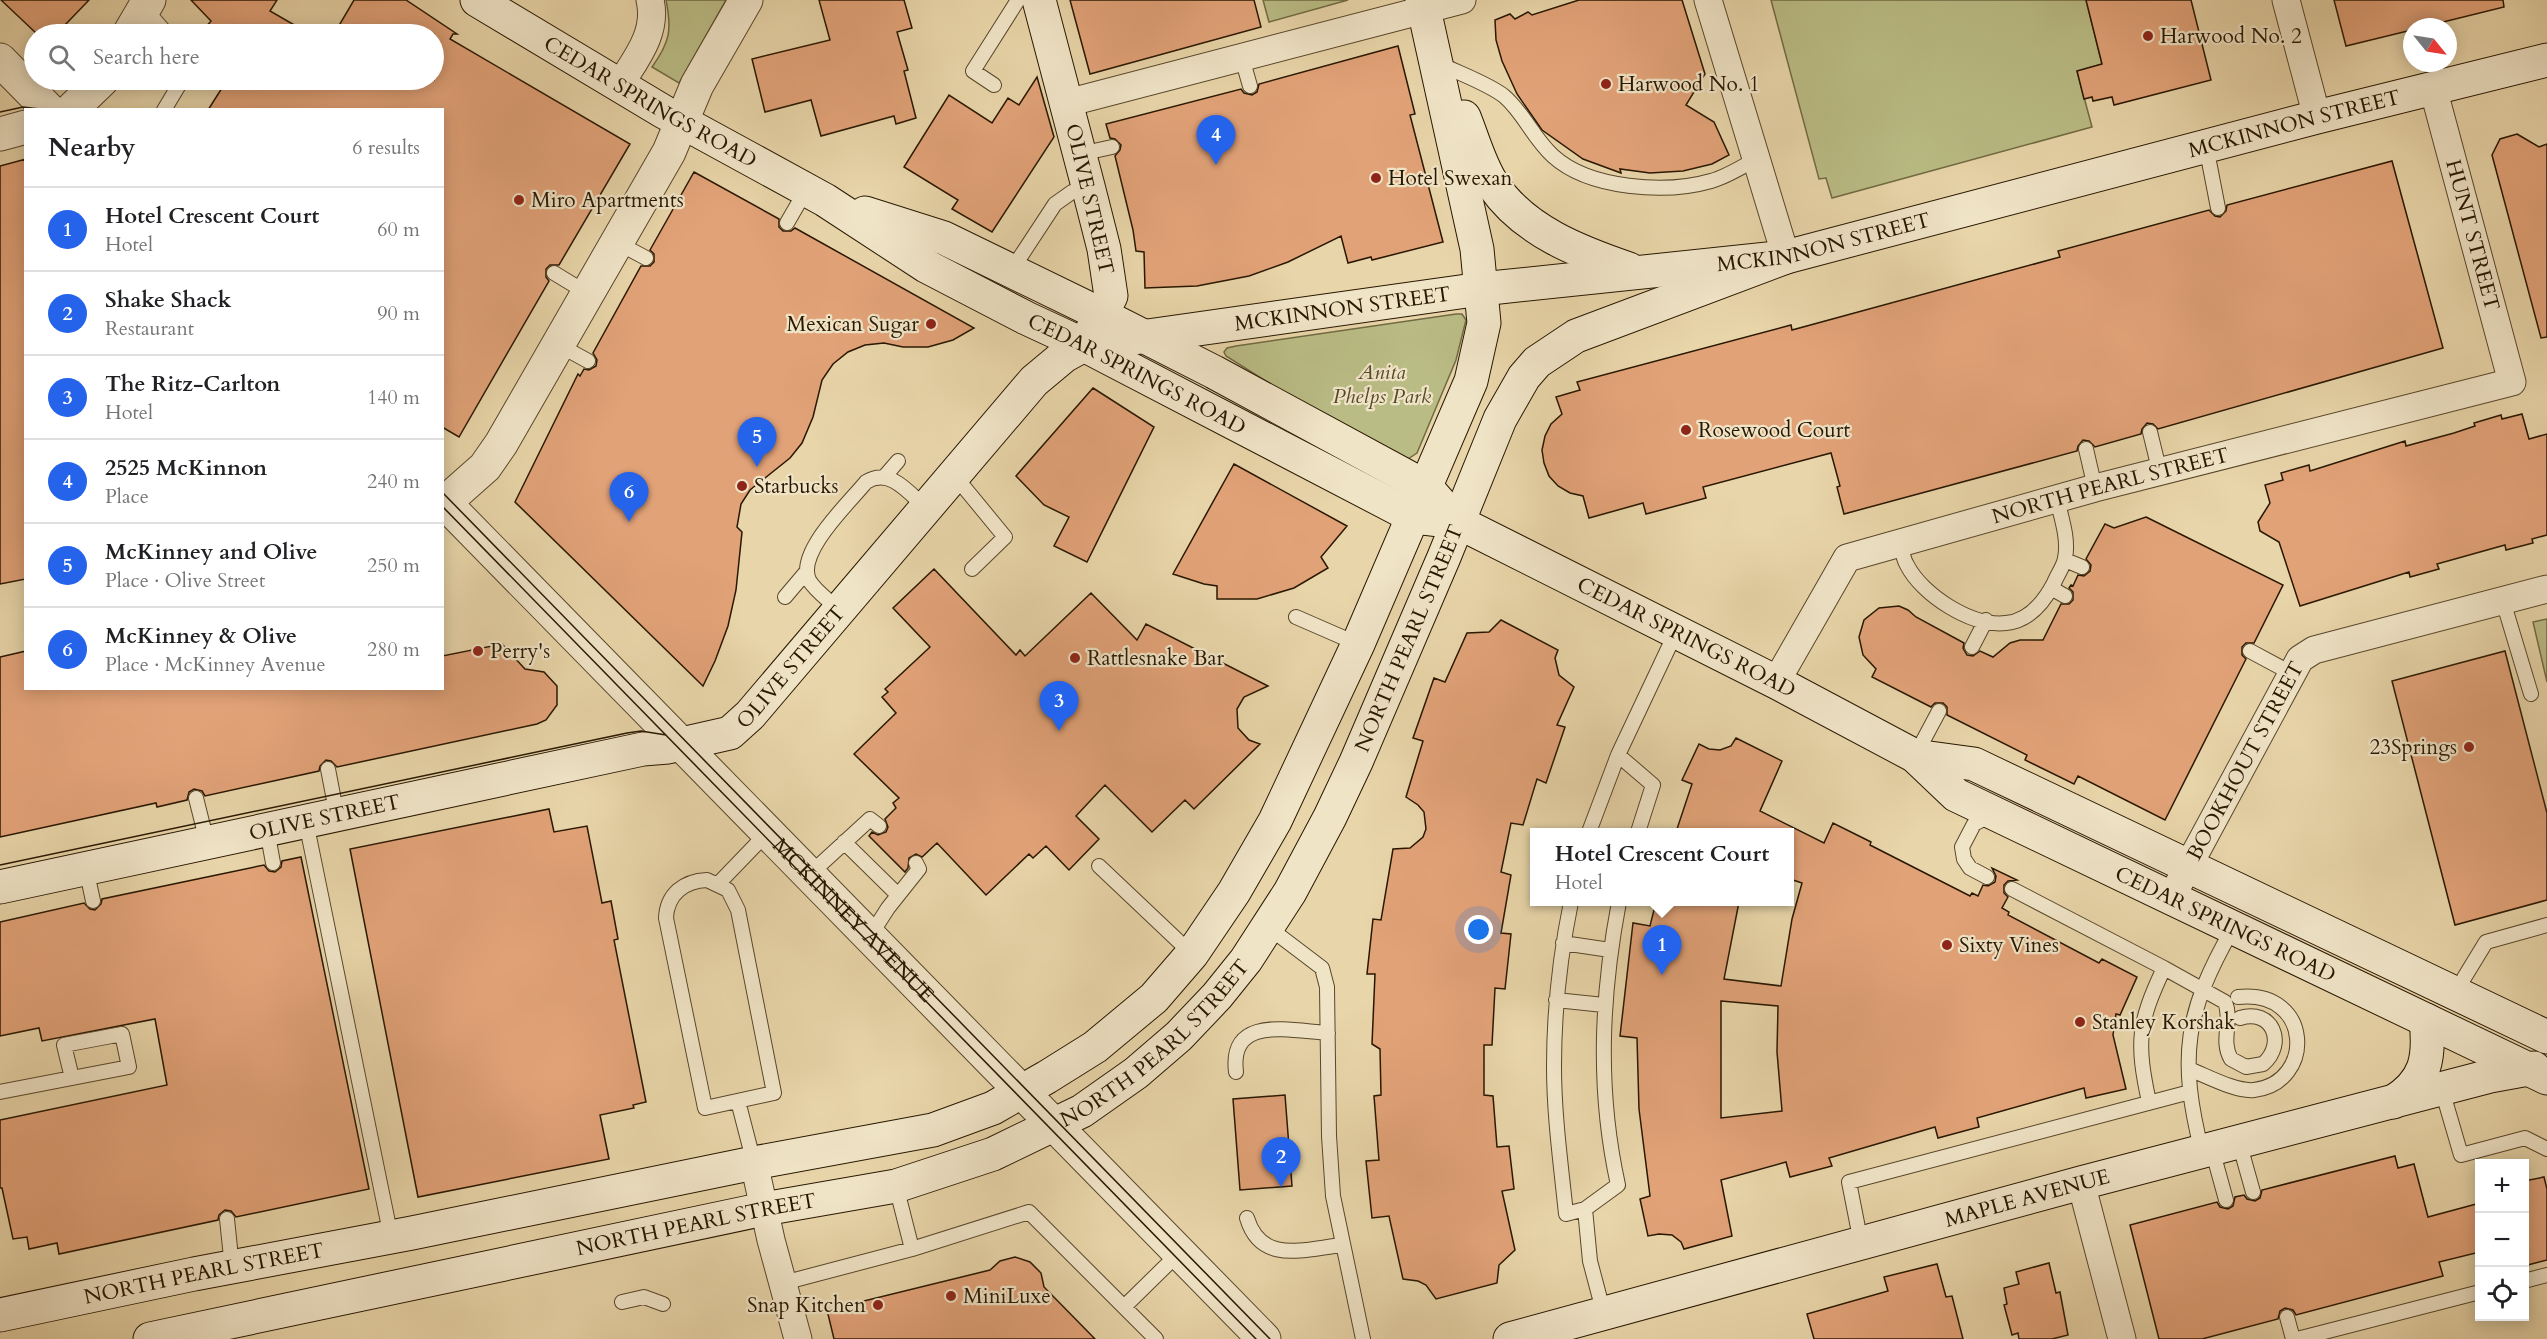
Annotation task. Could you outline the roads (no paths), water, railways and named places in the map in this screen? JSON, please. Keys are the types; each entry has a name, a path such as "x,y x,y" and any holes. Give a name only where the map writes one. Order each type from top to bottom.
{"main road":[{"name":"CEDAR SPRINGS ROAD","path":"477,0 619,86 816,195 926,266 1084,345 1414,518 1458,522"},
{"path":"444,503 484,468 501,444 669,152 698,85 746,0"},
{"name":"OLIVE STREET","path":"1039,0 1104,249 1106,305"},
{"name":"NORTH PEARL STREET","path":"0,1315 754,1163 933,1130 993,1108 1021,1092 1095,1047 1154,998 1192,954 1234,892 1275,821 1358,644 1471,381 1484,323 1477,249 1423,5"},
{"path":"0,60 24,84"},
{"name":"MCKINNON STREET","path":"1084,345 1481,290 1786,257 2317,117 2547,60"},
{"path":"1438,70 1455,97 1491,183 1506,202 1523,217 1563,243 1585,254 1637,272"},
{"path":"29,90 47,108"},
{"path":"73,108 92,90"},
{"path":"0,135 24,128"},
{"name":"CEDAR SPRINGS ROAD","path":"816,195 944,238 1011,271 1106,305 1146,337 1426,487 1458,522 1776,682 1915,756 1956,795 2426,1020 2541,1071"},
{"name":"NORTH PEARL STREET","path":"150,1339 764,1209 896,1186 982,1159 1082,1110 1136,1073 1179,1036 1217,996 1268,927 1290,892 1339,799 1500,419 1518,386 1537,362 1576,336 1786,257"},
{"path":"1084,345 1106,305"},
{"name":"OLIVE STREET","path":"0,887 730,732 750,715 1034,381 1064,356 1084,345"},
{"name":"MCKINNEY AVENUE","path":"444,503 1264,1339"},
{"name":"CEDAR SPRINGS ROAD","path":"1915,756 1974,764 2547,1037"},
{"path":"2233,928 2250,895"},
{"path":"2393,1102 2406,1094 2424,1067 2428,1043 2426,1020"},
{"name":"MAPLE AVENUE","path":"1509,1339 1557,1333 1604,1314 2081,1184 2490,1076 2541,1071"}],"street":[{"path":"619,86 648,38 652,21 650,0"},
{"path":"1067,103 1242,58 1423,5 1462,0"},
{"path":"1708,0 1786,257"},
{"path":"2286,0 2317,117"},
{"name":"HUNT STREET","path":"2433,88 2512,382"},
{"name":"NORTH PEARL STREET","path":"1776,682 1847,558 2095,488 2512,382"},
{"name":"BOOKHOUT STREET","path":"2171,898 2300,659 2314,650 2547,589"},
{"path":"754,1163 798,1339"},
{"path":"2081,1184 2122,1339"}],"lane":[{"path":"994,85 973,71 1018,0"},
{"path":"141,14 154,24"},
{"path":"1242,58 1250,86"},
{"path":"1438,70 1502,94 1522,113 1541,145 1555,158 1593,177 1637,187 1688,186 1713,181 1756,159"},
{"path":"165,108 176,90"},
{"path":"2206,146 2218,208"},
{"path":"1080,154 1112,147"},
{"path":"1011,271 1055,204 1072,192 1088,186"},
{"path":"786,224 816,195"},
{"path":"616,242 646,258"},
{"path":"554,273 587,292"},
{"path":"557,344 588,361"},
{"path":"2150,432 2160,472"},
{"path":"2086,449 2095,488"},
{"path":"885,476 898,461"},
{"path":"954,475 1005,537 972,569"},
{"path":"839,610 810,581 807,571 811,552 866,482 872,478 885,476 893,479 926,508"},
{"path":"1901,543 1906,564 1921,584 1942,603 1969,616 2006,623 2025,617 2040,605 2065,560 2066,542 2057,499"},
{"path":"2065,560 2082,567"},
{"path":"784,597 807,571"},
{"path":"2051,588 2065,596"},
{"path":"2503,600 2531,694"},
{"path":"1296,617 1358,644"},
{"path":"1972,647 1986,620"},
{"path":"1591,828 1618,755 1676,632"},
{"path":"2250,651 2291,673"},
{"path":"1915,756 1940,711"},
{"path":"1618,755 1653,784 1639,828"},
{"path":"328,769 321,819 391,1237"},
{"path":"196,798 207,842"},
{"path":"1987,877 1970,868 1964,859 1962,847 1974,824 1993,814"},
{"path":"810,874 870,819 879,826"},
{"path":"267,830 273,863"},
{"path":"718,884 768,831"},
{"path":"844,842 898,895"},
{"path":"870,936 919,869 916,863"},
{"path":"1099,866 1192,954"},
{"path":"86,868 93,901"},
{"path":"707,880 718,884 728,890 738,910 774,1093 738,1101 705,1108 666,918 669,901 685,884 707,880"},
{"path":"2012,890 2202,987 2225,1002 2229,1011 2225,1042 2230,1059 2246,1067 2263,1064 2275,1050 2275,1033 2263,1019 2255,1016 2240,1018"},
{"path":"1570,906 1556,1000 1555,1102 1566,1214 1585,1209 1617,1185 1609,1146 1602,1063 1604,1005 1610,950 1618,906"},
{"path":"2458,995 2464,978 2486,942 2547,924"},
{"path":"1268,927 1322,968 1327,987 1330,1160 1333,1196 1363,1339"},
{"path":"2233,928 2202,987 2192,1017 2188,1046 2190,1092 2218,1148 2253,1192"},
{"path":"1563,943 1610,950"},
{"path":"2149,1102 2140,1062 2140,1034 2149,999 2164,968"},
{"path":"2189,1069 2238,1089 2254,1090 2276,1082 2292,1065 2297,1050 2297,1035 2292,1020 2282,1007 2269,999 2254,995 2238,997"},
{"path":"1556,1000 1604,1005"},
{"path":"1236,1072 1234,1060 1237,1049 1252,1033 1263,1029 1328,1033"},
{"path":"0,1092 72,1078 129,1066 121,1030 64,1045 72,1078"},
{"path":"2442,1090 2461,1155 2525,1138 2547,1149"},
{"path":"1862,1243 1849,1182 2190,1092"},
{"path":"738,1101 754,1163"},
{"path":"2218,1148 2226,1200"},
{"path":"896,1186 912,1249"},
{"path":"1585,1209 1590,1261 1604,1314"},
{"path":"783,1283 912,1249 1029,1212 1156,1339"},
{"path":"1246,1218 1250,1230 1268,1248 1281,1251 1342,1245"},
{"path":"227,1219 232,1267"},
{"path":"1125,1306 1179,1253"},
{"path":"2529,1280 2547,1275"},
{"path":"2297,1339 2475,1293"},
{"path":"621,1302 644,1297 663,1304"},
{"path":"2287,1317 2293,1339"}],"tram line":[{"path":"0,112 23,107 31,108"},
{"path":"444,494 1270,1339"},
{"path":"444,508 1256,1339"},
{"path":"0,865 627,733 641,731 666,735"}],"place":[{"name":"Harwood No. 2","path":"2148,36"},
{"name":"Harwood No. 1","path":"1606,84"},
{"name":"2525 McKinnon","path":"1216,165"},
{"name":"Hotel Swexan","path":"1376,178"},
{"name":"Miro Apartments","path":"519,200"},
{"name":"Mexican Sugar","path":"931,324"},
{"name":"Rosewood Court","path":"1686,430"},
{"name":"McKinney and Olive","path":"757,467"},
{"name":"Starbucks","path":"742,486"},
{"name":"McKinney & Olive","path":"629,522"},
{"name":"Perry's","path":"478,651"},
{"name":"Rattlesnake Bar","path":"1075,658"},
{"name":"The Ritz-Carlton","path":"1059,731"},
{"name":"23Springs","path":"2469,747"},
{"name":"Sixty Vines","path":"1947,945"},
{"name":"Hotel Crescent Court","path":"1662,975"},
{"name":"Stanley Korshak","path":"2080,1022"},
{"name":"Shake Shack","path":"1281,1187"},
{"name":"MiniLuxe","path":"951,1296"},
{"name":"Snap Kitchen","path":"878,1305"}],"park label":[{"name":"Anita Phelps Park","path":"1382,384"}]}
